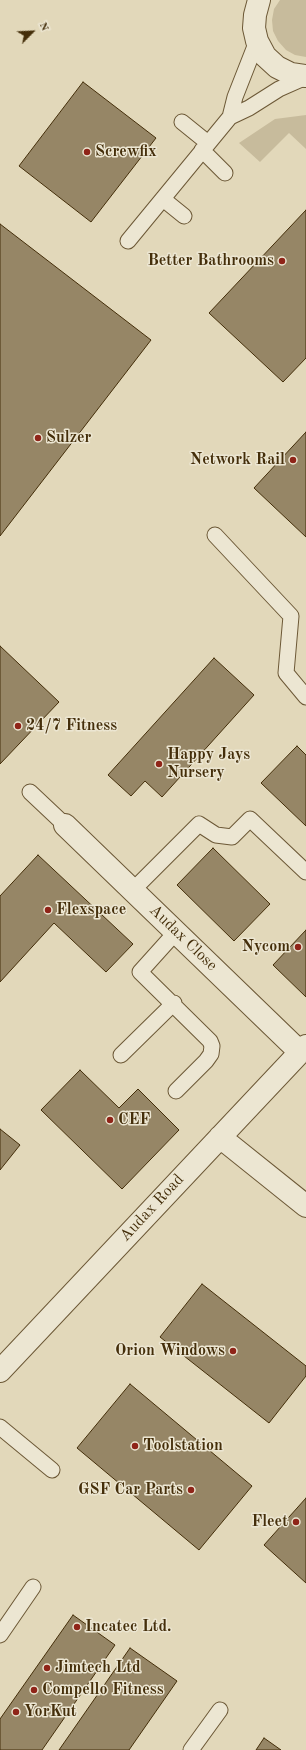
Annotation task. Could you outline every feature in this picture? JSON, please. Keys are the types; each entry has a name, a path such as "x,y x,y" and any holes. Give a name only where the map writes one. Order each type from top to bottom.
{"street":[{"path":"253,5 254,28 257,42 265,56 276,67 291,74 306,76"},
{"name":"Audax Close","path":"65,825 176,932 303,1049"},
{"name":"Audax Road","path":"0,1371 303,1049"},
{"path":"220,1137 306,1206"}],"lane":[{"path":"230,117 235,97 257,42"},
{"path":"128,241 230,117 249,108 279,89 306,76"},
{"path":"182,122 205,147 224,173"},
{"path":"163,199 184,216"},
{"path":"215,535 291,616 286,673 306,697"},
{"path":"30,792 65,825"},
{"path":"133,890 199,824 216,835 232,837 250,819 306,872"},
{"path":"176,932 140,972 174,1003 210,1041 212,1046 211,1054 206,1061 176,1091"},
{"path":"121,1055 174,1003"},
{"path":"0,1427 52,1470"},
{"path":"0,1635 33,1587"},
{"path":"191,1750 220,1710"}],"shaded area":[{"path":"280,0 306,0 306,57 295,55 286,50 278,41 273,31 272,20 274,9"},
{"path":"306,115 306,149 289,133 260,162 239,143 275,119"}],"building":[{"name":"Screwfix","path":"83,82 156,138 91,222 19,166"},
{"name":"Better Bathrooms","path":"306,210 306,358 283,382 209,313"},
{"name":"Sulzer","path":"0,224 151,340 0,536"},
{"name":"Network Rail","path":"306,432 306,537 254,488"},
{"name":"24/7 Fitness","path":"0,646 59,702 0,764"},
{"path":"214,658 254,695 162,797 145,781 131,796 108,775"},
{"path":"297,746 306,755 306,826 261,783"},
{"path":"213,848 270,904 234,941 177,885"},
{"name":"Flexspace","path":"38,855 133,944 106,972 54,923 0,982 0,896"},
{"name":"Nycom","path":"306,930 306,997 273,965"},
{"name":"CEF","path":"80,1070 119,1108 138,1089 179,1130 122,1189 41,1110"},
{"path":"0,1129 20,1145 0,1170"},
{"name":"Orion Windows","path":"202,1284 306,1366 306,1376 269,1423 160,1337"},
{"path":"130,1384 252,1486 199,1550 77,1448"},
{"name":"Fleet","path":"306,1498 306,1583 264,1545"},
{"path":"73,1615 115,1645 42,1750 0,1750 0,1719"},
{"path":"130,1648 177,1681 129,1750 59,1750"},
{"path":"264,1738 281,1750 256,1750"}],"place":[{"name":"Screwfix","path":"87,152"},
{"name":"Better Bathrooms","path":"282,261"},
{"name":"Sulzer","path":"38,438"},
{"name":"Network Rail","path":"293,460"},
{"name":"24/7 Fitness","path":"18,726"},
{"name":"Happy Jays Nursery","path":"159,764"},
{"name":"Flexspace","path":"48,910"},
{"name":"Nycom","path":"298,947"},
{"name":"CEF","path":"110,1120"},
{"name":"Orion Windows","path":"233,1351"},
{"name":"Toolstation","path":"135,1446"},
{"name":"GSF Car Parts","path":"191,1490"},
{"name":"Fleet","path":"296,1522"},
{"name":"Incatec Ltd.","path":"77,1627"},
{"name":"Jimtech Ltd","path":"47,1668"},
{"name":"Compello Fitness","path":"34,1690"},
{"name":"YorKut","path":"16,1712"}]}
